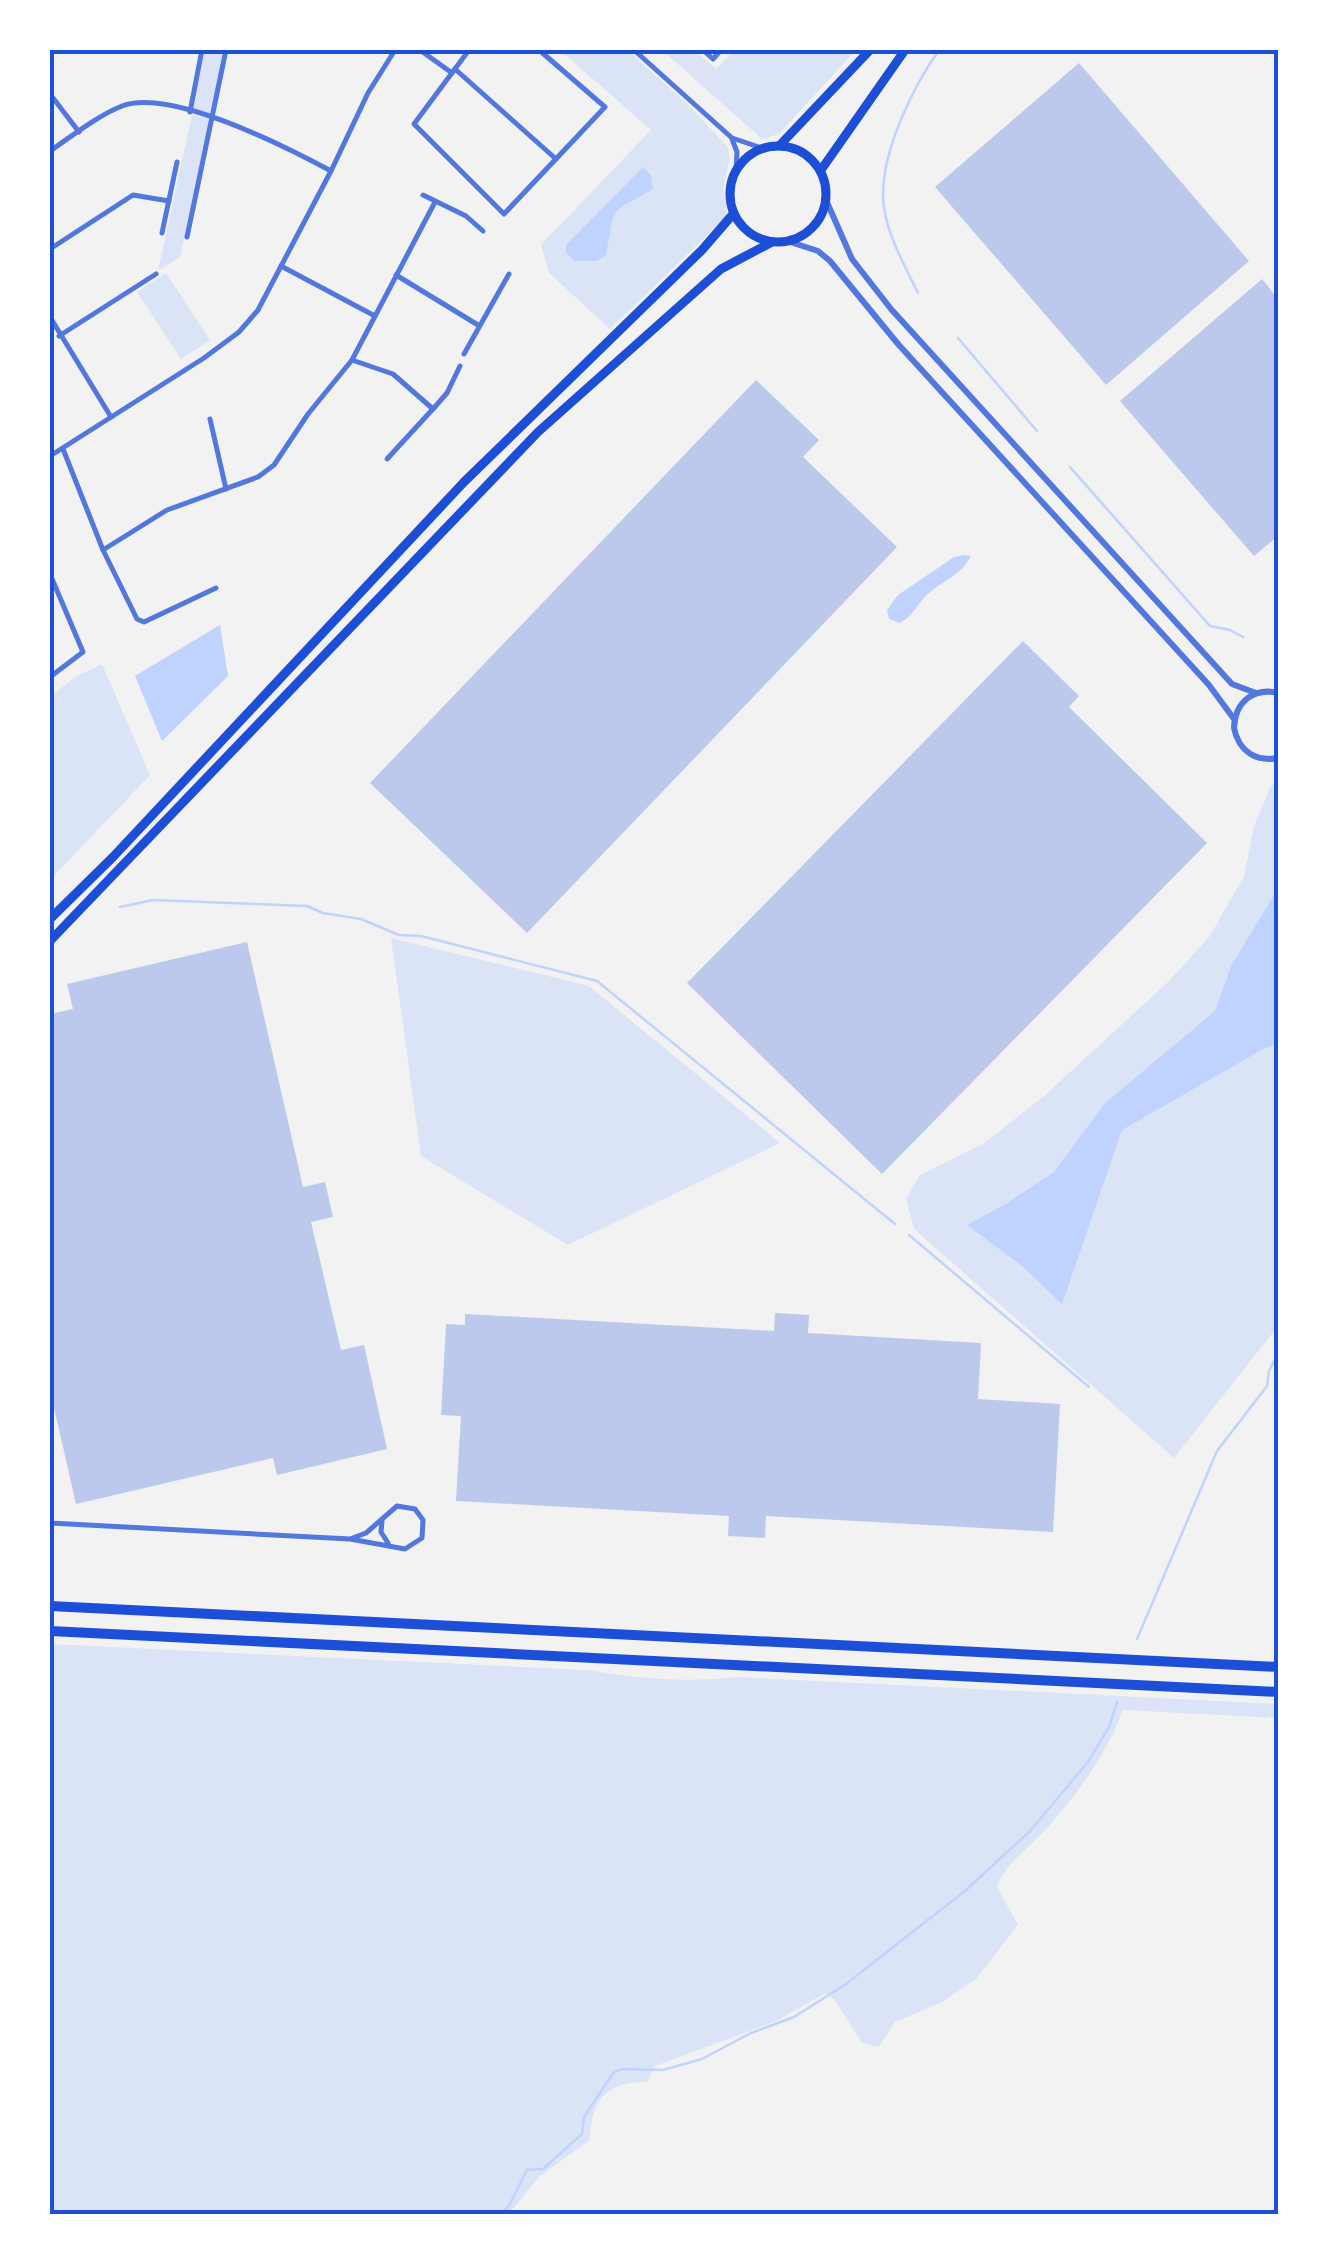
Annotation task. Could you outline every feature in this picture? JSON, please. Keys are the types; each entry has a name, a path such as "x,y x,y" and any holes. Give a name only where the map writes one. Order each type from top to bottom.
{"highway":[{"path":"780,145 870,50"},
{"path":"731,217 756,237 772,242 787,241 813,227 826,200 823,166 906,50"},
{"path":"50,919 464,482 702,250 731,217 731,184 736,170 752,154 780,145 796,149 823,166"},
{"path":"50,941 526,444 720,269 772,242"},
{"path":"50,1606 1279,1667"},
{"path":"50,1631 1279,1692"}],"street":[{"path":"190,112 202,50"},
{"path":"186,237 226,50"},
{"path":"50,456 239,332 258,310 368,93 395,50"},
{"path":"420,50 454,71 556,159"},
{"path":"469,50 414,124 504,214 605,107 539,50"},
{"path":"634,50 732,138 762,148"},
{"path":"704,50 713,58 722,50"},
{"path":"50,94 79,132"},
{"path":"50,151 121,106 144,102 249,129 331,171"},
{"path":"732,138 737,152 736,170"},
{"path":"162,234 177,162"},
{"path":"423,195 466,216 483,231"},
{"path":"50,249 134,196 168,200"},
{"path":"826,200 852,259 926,351 1232,684 1256,693 1277,690"},
{"path":"103,550 167,510 258,477 274,464 352,360 435,202"},
{"path":"787,241 818,252 830,261 898,344 1209,685 1234,719"},
{"path":"281,266 375,316"},
{"path":"59,336 156,274"},
{"path":"464,354 510,274"},
{"path":"396,276 478,325"},
{"path":"50,317 112,417"},
{"path":"352,360 392,374 433,409"},
{"path":"387,459 447,394 460,366"},
{"path":"210,419 226,489"},
{"path":"63,450 103,550 137,619 144,622 216,588"},
{"path":"50,574 53,589 83,652 50,677"},
{"path":"1256,693 1238,708 1234,719 1236,738 1246,752 1263,759 1279,758"},
{"path":"50,1523 350,1540 404,1548 416,1544 424,1531 423,1520 415,1509 403,1505 390,1509 366,1533 350,1540"},
{"path":"382,1518 381,1532 390,1545"}],"shaded area":[{"path":"205,50 224,50 211,115 193,111"},
{"path":"560,50 627,50 728,147 730,159 723,188 727,216 610,329 549,273 541,245 651,130"},
{"path":"662,50 694,50 716,69 734,50 856,50 779,134 762,139"},
{"path":"192,115 210,119 180,257 158,271"},
{"path":"166,273 210,340 181,359 137,292"},
{"path":"102,664 150,775 50,880 50,697 75,677"},
{"path":"1279,779 1279,1325 1174,1458 914,1229 906,1199 920,1175 983,1144 1044,1096 1169,981 1210,936 1244,876 1254,826 1270,788"},
{"path":"391,938 589,986 780,1143 568,1245 421,1156"},
{"path":"50,1644 586,1670 662,1679 738,1677 1279,1704 1279,1718 1123,1710 1081,1787 1001,1878 997,1887 1018,1925 976,1979 942,2002 895,2022 879,2047 862,2043 826,1993 774,2022 655,2066 647,2082 621,2085 604,2096 594,2114 590,2140 540,2176 508,2215 50,2215"}],"water":[{"path":"643,167 651,175 653,189 616,212 606,255 597,261 574,261 566,253 566,245"},
{"path":"971,556 962,568 928,594 908,617 900,623 889,619 887,610 898,595 954,557"},
{"path":"220,625 228,676 162,741 135,676"},
{"path":"1279,887 1279,1044 1265,1048 1122,1130 1062,1304 1022,1266 967,1225 1054,1172 1105,1103 1215,1011 1231,966"}],"building":[{"path":"1079,63 1249,261 1106,385 935,187"},
{"path":"1262,279 1279,300 1279,535 1254,556 1120,401"},
{"path":"756,380 819,440 803,457 897,547 527,933 370,783"},
{"path":"1023,641 1079,696 1069,707 1207,843 882,1174 687,983"},
{"path":"247,942 303,1187 325,1182 333,1217 311,1222 341,1350 364,1345 387,1449 277,1475 273,1458 76,1504 50,1390 50,1014 73,1009 67,984"},
{"path":"775,1313 809,1315 808,1333 981,1343 978,1399 1060,1404 1053,1532 766,1516 765,1538 728,1536 729,1516 456,1501 461,1416 441,1415 446,1324 465,1325 465,1314 774,1331"}],"waterway":[{"path":"918,293 887,222 884,179 901,120 939,50"},
{"path":"958,338 1037,431"},
{"path":"1070,467 1210,626 1243,637"},
{"path":"120,907 153,900 307,906 323,913 361,919 399,935 421,936 597,981 895,1224"},
{"path":"909,1235 1089,1387"},
{"path":"1137,1639 1217,1451 1267,1386 1269,1371 1279,1352"},
{"path":"500,2215 509,2206 527,2170 543,2169 582,2134 584,2117 614,2072 663,2070 702,2059 751,2033 794,2017 846,1984 966,1890 1030,1831 1088,1762 1109,1727 1117,1702"}]}
